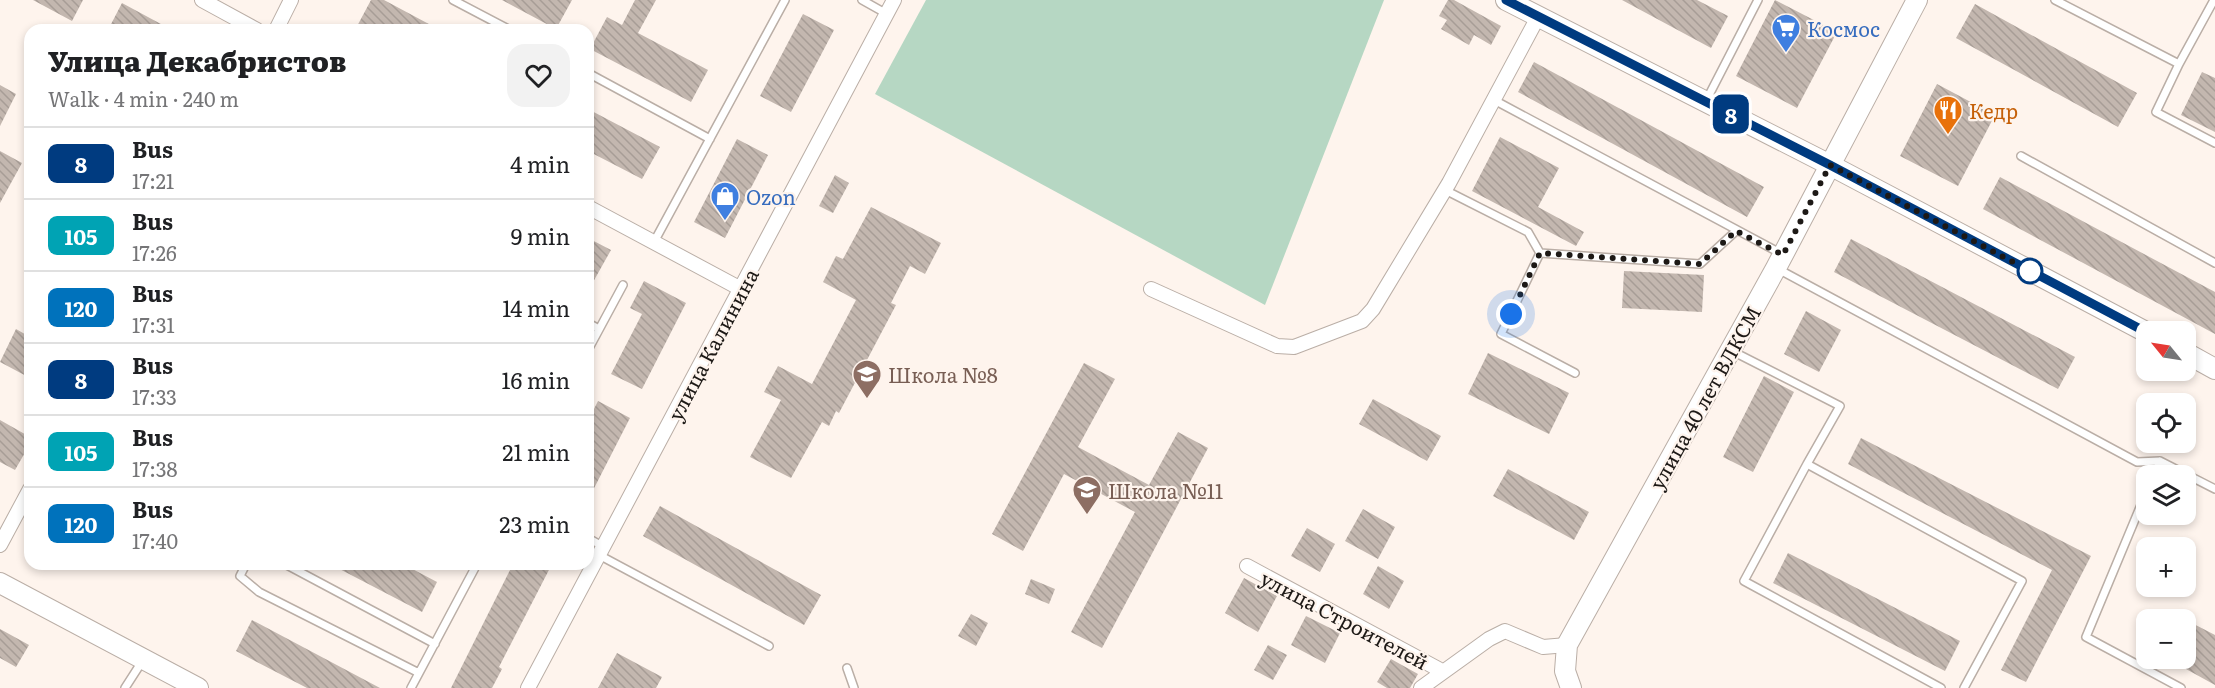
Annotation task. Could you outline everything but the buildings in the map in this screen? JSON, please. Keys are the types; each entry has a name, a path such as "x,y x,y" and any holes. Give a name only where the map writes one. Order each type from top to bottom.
{"main road":[{"path":"1506,0 1830,165 2136,327"},
{"name":"улица 40 лет ВЛКСМ","path":"1567,645 1779,261 1917,0"},
{"path":"2196,358 2215,367"},
{"path":"0,583 198,688"},
{"path":"1567,645 1565,671 1571,688"}],"street":[{"path":"202,0 246,24"},
{"path":"279,24 291,0"},
{"name":"улица Калинина","path":"594,564 894,0"},
{"path":"1151,290 1277,346 1294,347 1362,321 1373,309 1445,190 1538,17"},
{"path":"594,210 741,289"},
{"path":"0,544 24,500"},
{"name":"улица Строителей","path":"1247,566 1442,671"},
{"name":"улица Калинина","path":"528,688 591,570"},
{"path":"1421,688 1489,639 1505,631 1543,647 1567,645"}],"lane":[{"path":"453,0 499,24"},
{"path":"654,242 785,0"},
{"path":"862,0 887,14"},
{"path":"2055,0 2179,64"},
{"path":"2214,0 2156,112 2215,143"},
{"path":"1706,101 1756,1"},
{"path":"594,76 710,139"},
{"path":"1494,100 1736,231 1779,261 2137,462 2160,461 2215,489"},
{"path":"2021,156 2215,263"},
{"path":"1445,190 1528,232 1540,253"},
{"path":"1540,253 1700,264 1736,231"},
{"path":"1540,253 1501,334 1575,373"},
{"path":"594,338 623,285"},
{"path":"594,325 599,328"},
{"path":"1730,350 1840,406 1744,581 1941,688"},
{"path":"2158,465 2160,461"},
{"path":"1807,464 2022,581 1965,688"},
{"path":"2136,517 2086,637 2181,688"},
{"path":"594,544 601,551 770,646"},
{"path":"243,570 240,576 259,592 419,673"},
{"path":"296,570 435,644"},
{"path":"411,688 474,570"},
{"path":"125,688 143,659"},
{"path":"847,668 854,688"}],"green space":[{"path":"926,0 1384,0 1265,305 875,94"}],"bus line":[{"name":"8","path":"1506,0 1830,165 2136,327"}],"place":[{"name":"Космос","path":"1786,54"},
{"name":"Кедр","path":"1948,136"},
{"name":"Ozon","path":"725,222"},
{"name":"Школа №8","path":"867,400"},
{"name":"Школа №11","path":"1087,516"}],"route":[{"path":"1511,314 1540,253 1700,264 1736,231 1783,255 1830,165 2030,271"}]}
